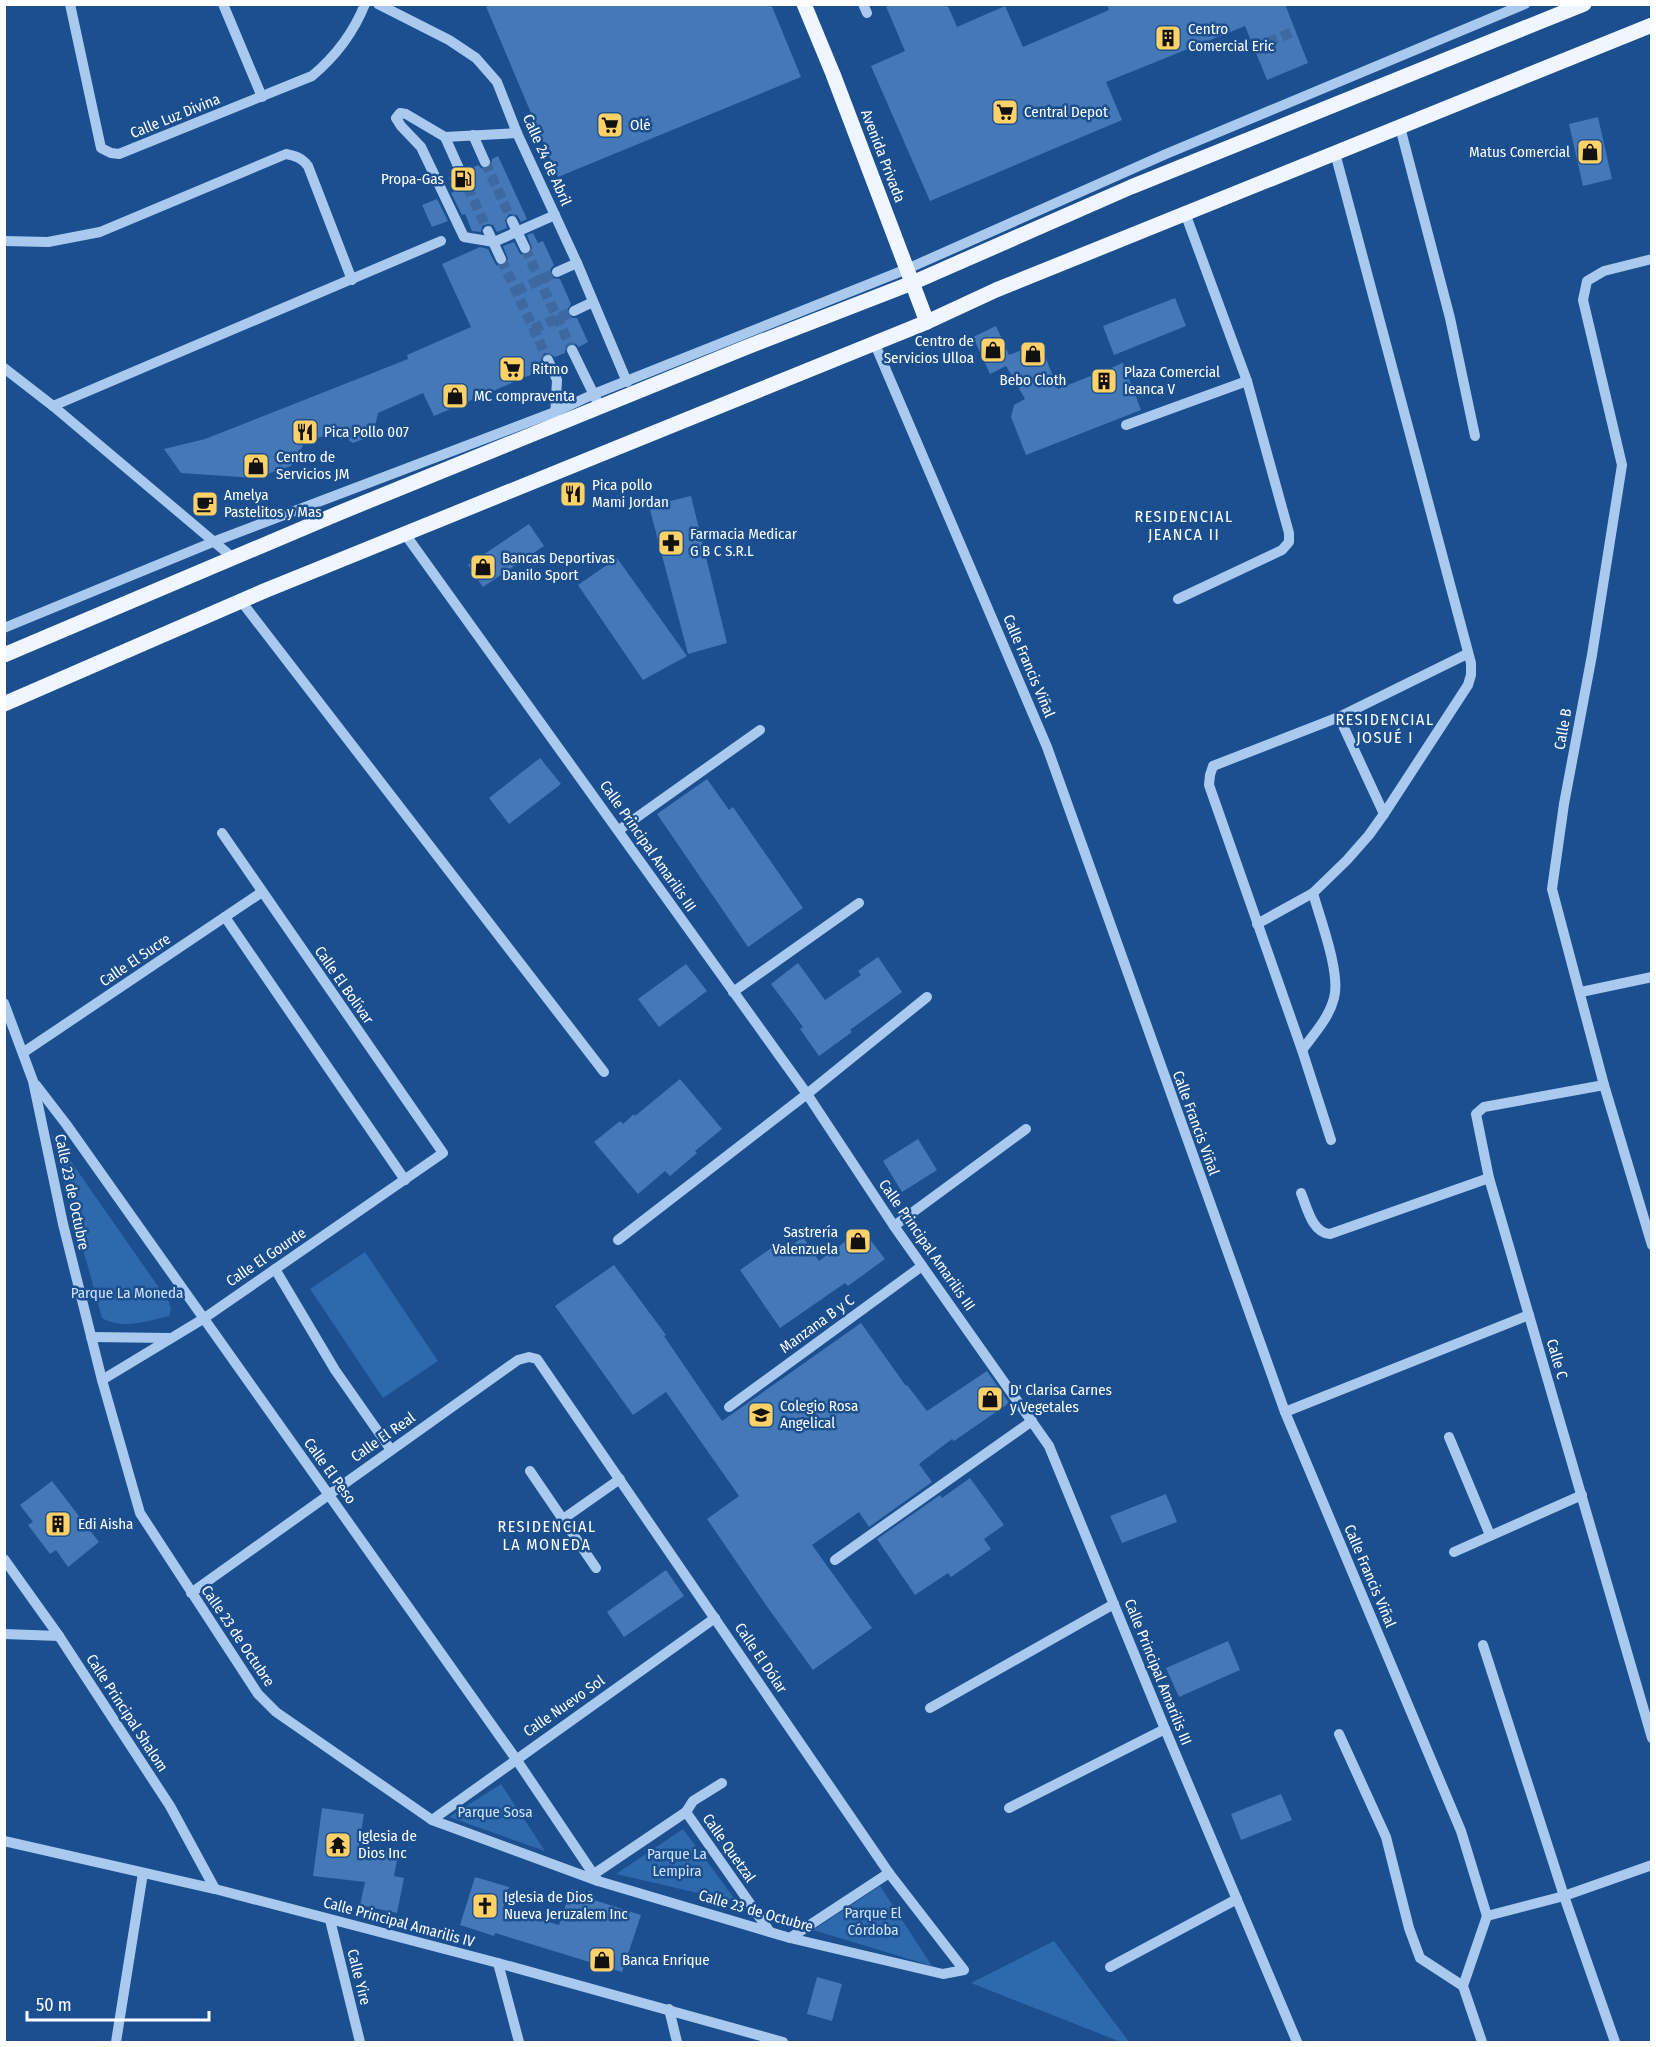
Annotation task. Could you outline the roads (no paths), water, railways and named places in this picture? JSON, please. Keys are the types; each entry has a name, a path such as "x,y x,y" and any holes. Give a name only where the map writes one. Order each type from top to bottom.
{"main road":[{"name":"Avenida Privada","path":"804,4 927,322"},
{"path":"4,655 597,400 747,346 910,276 1584,4"},
{"path":"4,704 405,534 927,322 996,290 1652,25"}],"street":[{"name":"Calle Luz Divina","path":"70,4 101,148 119,154 312,76 329,62 344,44 357,23 364,4"},
{"path":"223,4 262,97"},
{"name":"Calle 24 de Abril","path":"378,4 449,39 476,58 497,82 517,133 594,302 627,382"},
{"path":"572,350 597,400 627,382 910,276 1166,154 1504,8 1525,4"},
{"path":"517,133 445,136 406,114 400,113 396,117 420,147 464,237 494,242 555,215"},
{"path":"1400,127 1450,318 1475,436"},
{"path":"473,135 485,162"},
{"path":"445,136 461,172"},
{"path":"1257,924 1313,893 1369,835 1468,685 1471,675 1470,663 1335,153"},
{"path":"4,241 48,242 100,231 286,154 304,160 308,166 352,280"},
{"path":"1178,600 1282,550 1289,542 1289,532 1247,381 1185,213"},
{"path":"512,220 525,248"},
{"path":"488,231 501,259"},
{"path":"53,406 441,241"},
{"name":"Calle B","path":"1652,259 1604,271 1587,280 1583,300 1622,465 1552,889 1604,1085 1652,1245"},
{"path":"557,272 577,264"},
{"path":"574,311 594,302"},
{"name":"Calle Francis Viñal","path":"874,342 1047,747 1285,1412 1461,1831 1487,1916"},
{"path":"4,628 213,542 554,419 557,380 548,360"},
{"path":"4,368 53,406 232,557"},
{"path":"1126,425 1247,381"},
{"name":"Calle Principal Amarilis III","path":"405,534 807,1094 894,1226 1049,1446 1297,2043"},
{"path":"241,602 604,1072"},
{"path":"1331,1140 1302,1050 1209,785 1210,775 1214,766 1339,717 1467,654"},
{"path":"1339,717 1384,814"},
{"path":"618,830 760,730"},
{"name":"Calle El Bolívar","path":"222,833 443,1153"},
{"name":"Calle El Sucre","path":"24,1052 262,892"},
{"path":"1302,1050 1329,1013 1335,997 1336,977 1313,893"},
{"path":"733,992 859,903"},
{"path":"225,917 405,1180"},
{"path":"1581,992 1652,978"},
{"path":"618,1240 807,1094 927,997"},
{"name":"Calle 23 de Octubre","path":"4,1003 33,1081 63,1224 102,1380 140,1513 258,1694 276,1712 432,1820 596,1877 790,1938 943,1974 964,1970"},
{"name":"Calle El Peso","path":"33,1081 66,1124 516,1759 596,1877"},
{"name":"Calle C","path":"1604,1085 1484,1107 1476,1114 1489,1178 1652,1738"},
{"path":"894,1226 1026,1129"},
{"name":"Calle El Gourde","path":"102,1380 203,1319 443,1153"},
{"path":"1301,1193 1317,1229 1322,1233 1330,1234 1489,1178"},
{"name":"Manzana B y C","path":"729,1407 922,1266"},
{"path":"275,1269 335,1370 391,1450"},
{"path":"1285,1412 1528,1315"},
{"path":"91,1336 171,1338"},
{"name":"Calle El Real","path":"191,1593 518,1360 529,1357 537,1359"},
{"name":"Calle El Dólar","path":"537,1359 889,1873 964,1970"},
{"path":"835,1560 1032,1421"},
{"path":"1449,1437 1490,1535"},
{"path":"530,1471 596,1568"},
{"path":"563,1519 620,1479"},
{"path":"1454,1552 1582,1496"},
{"name":"Calle Principal Shalom","path":"4,1559 59,1636 170,1806 215,1889"},
{"path":"930,1708 1114,1604"},
{"name":"Calle Nuevo Sol","path":"432,1820 715,1618"},
{"path":"4,1634 59,1636"},
{"path":"1483,1645 1564,1896 1615,2043"},
{"path":"1009,1808 1165,1729"},
{"path":"1339,1734 1386,1837 1409,1928 1420,1958 1463,1986"},
{"path":"686,1812 693,1801 722,1783"},
{"name":"Calle Quetzal","path":"596,1877 686,1812 770,1932"},
{"name":"Calle Principal Amarilis IV","path":"4,1841 215,1889 669,2009 783,2043"},
{"path":"1482,2043 1463,1986 1487,1916 1564,1896 1652,1865"},
{"path":"116,2043 143,1873"},
{"path":"790,1938 889,1873"},
{"path":"1110,1967 1237,1899"},
{"name":"Calle Yire","path":"330,1920 360,2043"},
{"path":"498,1963 519,2043"},
{"path":"669,2009 678,2043"}],"tunnel":[{"path":"1254,48 1295,31"},
{"path":"485,162 512,221"},
{"path":"461,173 488,231"},
{"path":"525,248 572,350"},
{"path":"501,259 548,360"},
{"path":"516,291 557,272"},
{"path":"533,329 574,311"}],"place":[{"name":"Centro Comercial Eric","path":"1168,38"},
{"name":"Central Depot","path":"1005,112"},
{"name":"Olé","path":"610,125"},
{"name":"Matus Comercial","path":"1590,152"},
{"name":"Propa-Gas","path":"463,179"},
{"name":"Centro de Servicios Ulloa","path":"993,350"},
{"name":"Bebo Cloth","path":"1033,354"},
{"name":"Ritmo","path":"512,369"},
{"name":"Plaza Comercial Ieanca V","path":"1104,381"},
{"name":"MC compraventa","path":"455,396"},
{"name":"Pica Pollo 007","path":"305,432"},
{"name":"Centro de Servicios JM","path":"256,466"},
{"name":"Pica pollo Mami Jordan","path":"573,494"},
{"name":"Amelya Pastelitos y Mas","path":"205,504"},
{"name":"Farmacia Medicar G B C S.R.L","path":"671,543"},
{"name":"Bancas Deportivas Danilo Sport","path":"483,567"},
{"name":"Sastrería Valenzuela","path":"858,1241"},
{"name":"D' Clarisa Carnes y Vegetales","path":"990,1399"},
{"name":"Colegio Rosa Angelical","path":"761,1415"},
{"name":"Edi Aisha","path":"58,1524"},
{"name":"Iglesia de Dios Inc","path":"338,1845"},
{"name":"Iglesia de Dios Nueva Jeruzalem Inc","path":"485,1906"},
{"name":"Banca Enrique","path":"602,1960"}],"district":[{"name":"RESIDENCIAL JEANCA II","path":"1184,525"},
{"name":"RESIDENCIAL JOSUÉ I","path":"1385,728"},
{"name":"RESIDENCIAL LA MONEDA","path":"547,1535"}],"park label":[{"name":"Parque La Moneda","path":"127,1293"},
{"name":"Parque Sosa","path":"495,1812"},
{"name":"Parque La Lempira","path":"677,1862"},
{"name":"Parque El Córdoba","path":"873,1922"}]}
